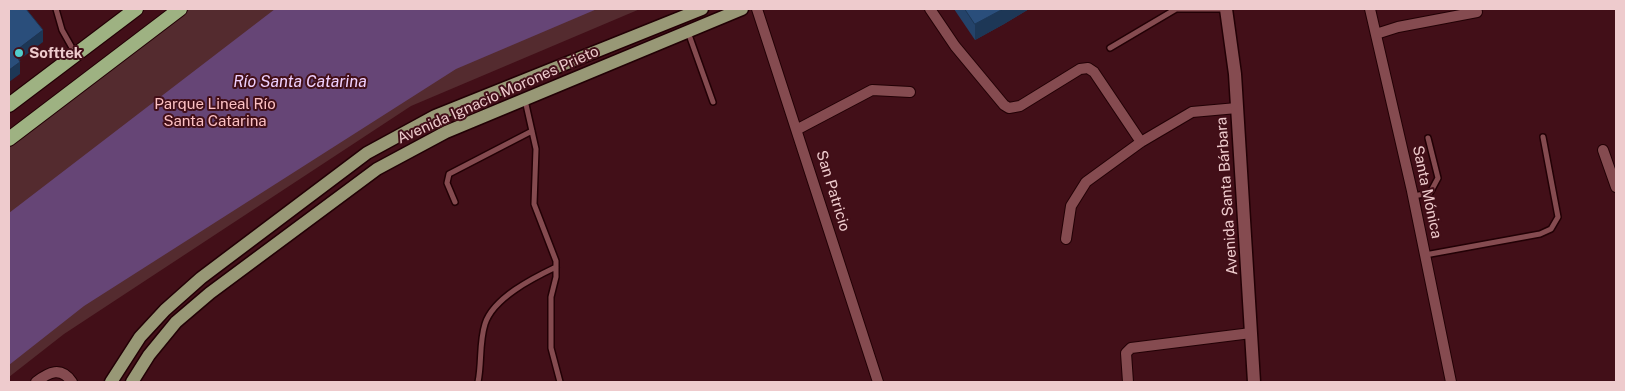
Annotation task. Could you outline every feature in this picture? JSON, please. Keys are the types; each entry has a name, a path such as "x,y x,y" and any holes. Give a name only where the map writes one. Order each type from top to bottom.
{"highway":[{"path":"9,139 180,9"},
{"path":"9,104 76,55 131,10"}],"main road":[{"name":"Avenida Ignacio Morones Prieto","path":"110,382 140,337 165,310 201,278 367,153 435,116 702,9"},
{"name":"Avenida Ignacio Morones Prieto","path":"132,382 149,354 176,322 210,293 377,169 446,132 742,9"}],"street":[{"name":"San Patricio","path":"757,9 798,130 878,382"},
{"path":"930,9 956,46 1000,101 1008,108 1020,106 1080,69 1088,68 1094,72 1141,142"},
{"name":"Avenida Santa Bárbara","path":"1226,9 1238,108 1254,382"},
{"name":"Santa Mónica","path":"1370,9 1413,196 1451,382"},
{"path":"1376,34 1398,27 1478,12"},
{"path":"798,130 872,90 910,92"},
{"path":"1066,239 1071,206 1086,182 1141,142 1192,112 1238,108"},
{"path":"1603,150 1616,187"},
{"path":"1128,382 1126,353 1130,348 1251,334"},
{"path":"36,382 47,373 57,371 64,373 72,382"}],"lane":[{"path":"56,9 62,30 76,55"},
{"path":"1110,48 1176,9 1226,9"},
{"path":"687,32 712,102"},
{"path":"525,100 537,158 534,204 554,252 556,267 551,297 551,348 560,382"},
{"path":"456,202 447,183 449,174 532,131"},
{"path":"1413,196 1430,193 1438,178 1428,138"},
{"path":"1425,255 1540,234 1551,229 1558,218 1543,138"},
{"path":"478,382 485,323 494,309 522,284 556,267"}],"green space":[{"name":"Río Santa Catarina","path":"182,9 640,9 411,106 64,334 9,377 9,139"}],"water":[{"name":"Río Santa Catarina","path":"275,9 597,9 456,69 84,306 9,365 9,213"}],"building":[{"name":"Softtek","path":"9,9 26,9 43,30 14,52 20,62 9,70"},
{"path":"965,9 1003,9 975,24"}],"place":[{"name":"Softtek","path":"19,53"}],"park label":[{"name":"Parque Lineal Río Santa Catarina","path":"215,112"}]}
